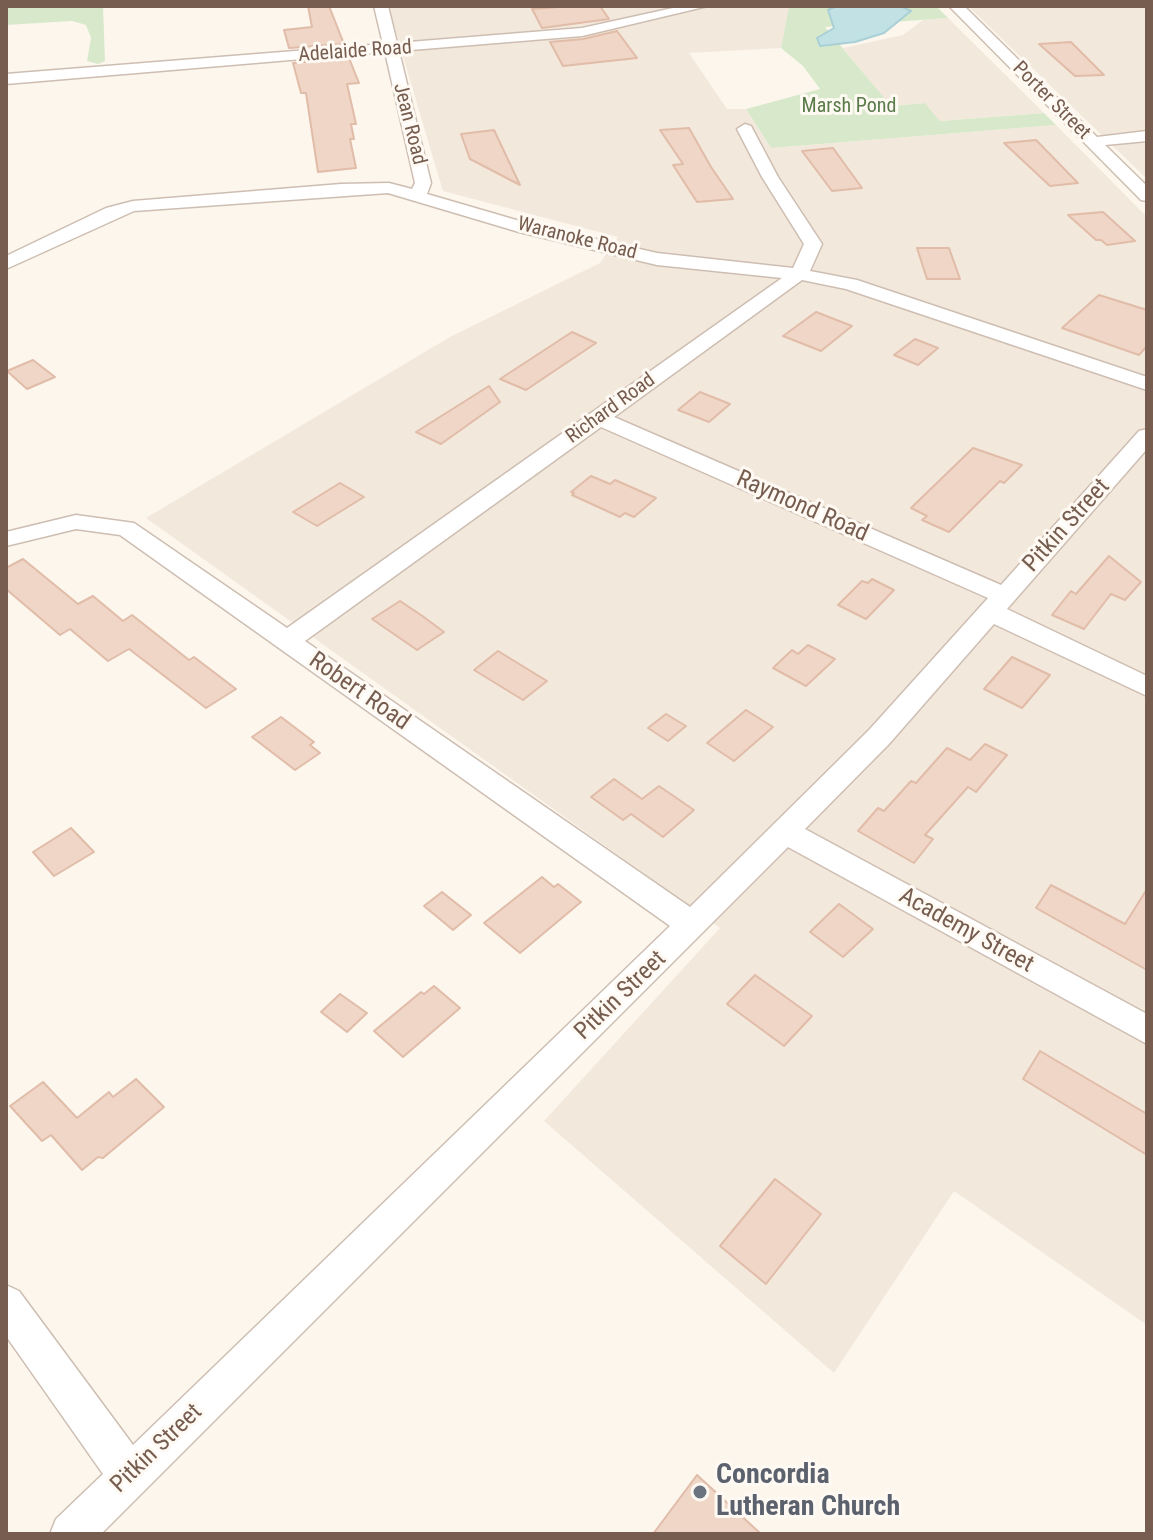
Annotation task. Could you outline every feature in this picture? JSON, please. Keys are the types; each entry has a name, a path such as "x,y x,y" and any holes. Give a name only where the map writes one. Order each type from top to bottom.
{"street":[{"name":"Jean Road","path":"381,6 423,183 418,195"},
{"name":"Adelaide Road","path":"6,79 391,50 582,32 701,6"},
{"name":"Porter Street","path":"956,6 1147,196"},
{"path":"745,129 770,177 813,244 799,274"},
{"path":"1093,142 1147,136"},
{"name":"Waranoke Road","path":"6,263 112,212 133,206 389,188 525,228 657,259 799,274 850,284 1147,384"},
{"name":"Richard Road","path":"287,641 799,274"},
{"name":"Raymond Road","path":"599,418 998,604 1147,687"},
{"name":"Pitkin Street","path":"71,1534 692,925 879,737 1147,436"},
{"name":"Robert Road","path":"6,539 76,522 126,528 692,925"},
{"name":"Academy Street","path":"785,832 1147,1030"},
{"path":"6,1304 130,1476"}],"shaded area":[{"path":"388,6 789,6 781,48 689,53 727,109 746,109 771,148 1056,125 1147,217 1147,1325 954,1191 834,1373 544,1121 720,928 146,518 450,337 600,263 618,237 443,191"},
{"path":"968,6 1147,6 1147,179"},
{"path":"948,18 1044,113 940,121 925,103 890,106 843,48 903,35 923,20"}],"green space":[{"path":"6,6 103,6 105,61 98,64 87,61 91,38 86,25 72,21 6,25"},
{"name":"Marsh Pond","path":"789,6 936,6 948,18 825,27 891,106 925,103 940,121 1044,113 1056,125 771,148 746,109 820,89 803,66 781,48"}],"water":[{"path":"837,6 900,6 911,11 884,33 855,42 820,46 817,38 834,28 828,10"}],"building":[{"path":"308,6 329,6 344,44 289,48 284,30 312,27"},
{"path":"600,6 609,19 542,28 532,9"},
{"path":"617,31 637,58 563,66 550,42 583,39"},
{"path":"1071,42 1104,75 1075,76 1039,44"},
{"path":"349,58 359,83 347,84 356,124 351,124 354,139 350,139 356,168 318,172 306,93 301,93 293,63"},
{"path":"689,128 733,199 697,202 673,165 683,164 660,130"},
{"path":"494,130 520,185 470,159 461,134"},
{"path":"1036,140 1078,183 1050,186 1004,143"},
{"path":"833,148 862,188 832,191 802,151"},
{"path":"1103,212 1135,241 1107,245 1096,240 1068,215"},
{"path":"917,248 949,248 960,279 927,279"},
{"path":"1099,295 1147,310 1147,346 1139,355 1062,328"},
{"path":"816,312 852,326 821,351 783,336"},
{"path":"572,332 596,343 526,390 500,379"},
{"path":"915,339 938,348 918,365 894,355"},
{"path":"33,360 55,377 27,389 7,371"},
{"path":"489,386 500,402 441,444 416,432"},
{"path":"700,392 730,404 709,422 678,410"},
{"path":"973,448 1022,465 1004,483 1000,481 949,532 922,520 927,516 911,508"},
{"path":"591,476 610,484 615,480 656,498 634,517 625,513 620,517 572,495 574,493 571,492"},
{"path":"340,483 364,497 317,526 293,512"},
{"path":"1109,556 1141,582 1125,600 1111,594 1084,629 1052,615 1071,591 1076,594"},
{"path":"23,559 78,604 93,596 123,621 132,615 189,660 194,657 236,689 206,708 129,649 108,661 70,629 60,635 6,589 6,568"},
{"path":"872,579 894,590 866,619 838,605 862,581 868,583"},
{"path":"400,601 444,632 417,650 372,619"},
{"path":"808,645 835,659 806,686 773,668 792,650 798,654"},
{"path":"498,651 547,681 523,700 474,670"},
{"path":"1012,657 1050,675 1022,708 984,689"},
{"path":"746,710 773,727 734,761 707,743"},
{"path":"666,714 686,726 668,741 648,728"},
{"path":"281,717 314,742 310,745 320,753 295,770 252,737"},
{"path":"985,744 1007,755 976,792 968,787 925,835 933,839 914,863 858,831 878,808 884,811 911,781 916,783 947,748 970,760"},
{"path":"614,779 642,799 659,786 694,810 663,837 631,814 623,820 591,797"},
{"path":"71,828 94,852 54,876 33,852"},
{"path":"542,877 554,887 558,884 581,902 520,953 484,923"},
{"path":"1051,885 1125,924 1147,889 1147,970 1036,908"},
{"path":"442,892 471,915 453,930 424,906"},
{"path":"839,904 873,929 843,957 810,932"},
{"path":"755,975 812,1016 784,1046 727,1004"},
{"path":"434,986 460,1008 403,1057 374,1031 421,992 424,994"},
{"path":"340,994 367,1013 347,1032 321,1012"},
{"path":"1040,1051 1147,1114 1147,1155 1023,1079"},
{"path":"136,1079 164,1107 103,1158 98,1157 82,1170 51,1135 42,1141 10,1106 43,1082 77,1118 109,1092 113,1097"},
{"path":"775,1179 821,1214 766,1284 720,1246"},
{"name":"Concordia Lutheran Church","path":"697,1475 761,1534 653,1534"}],"place":[{"name":"Concordia Lutheran Church","path":"700,1492"}]}
